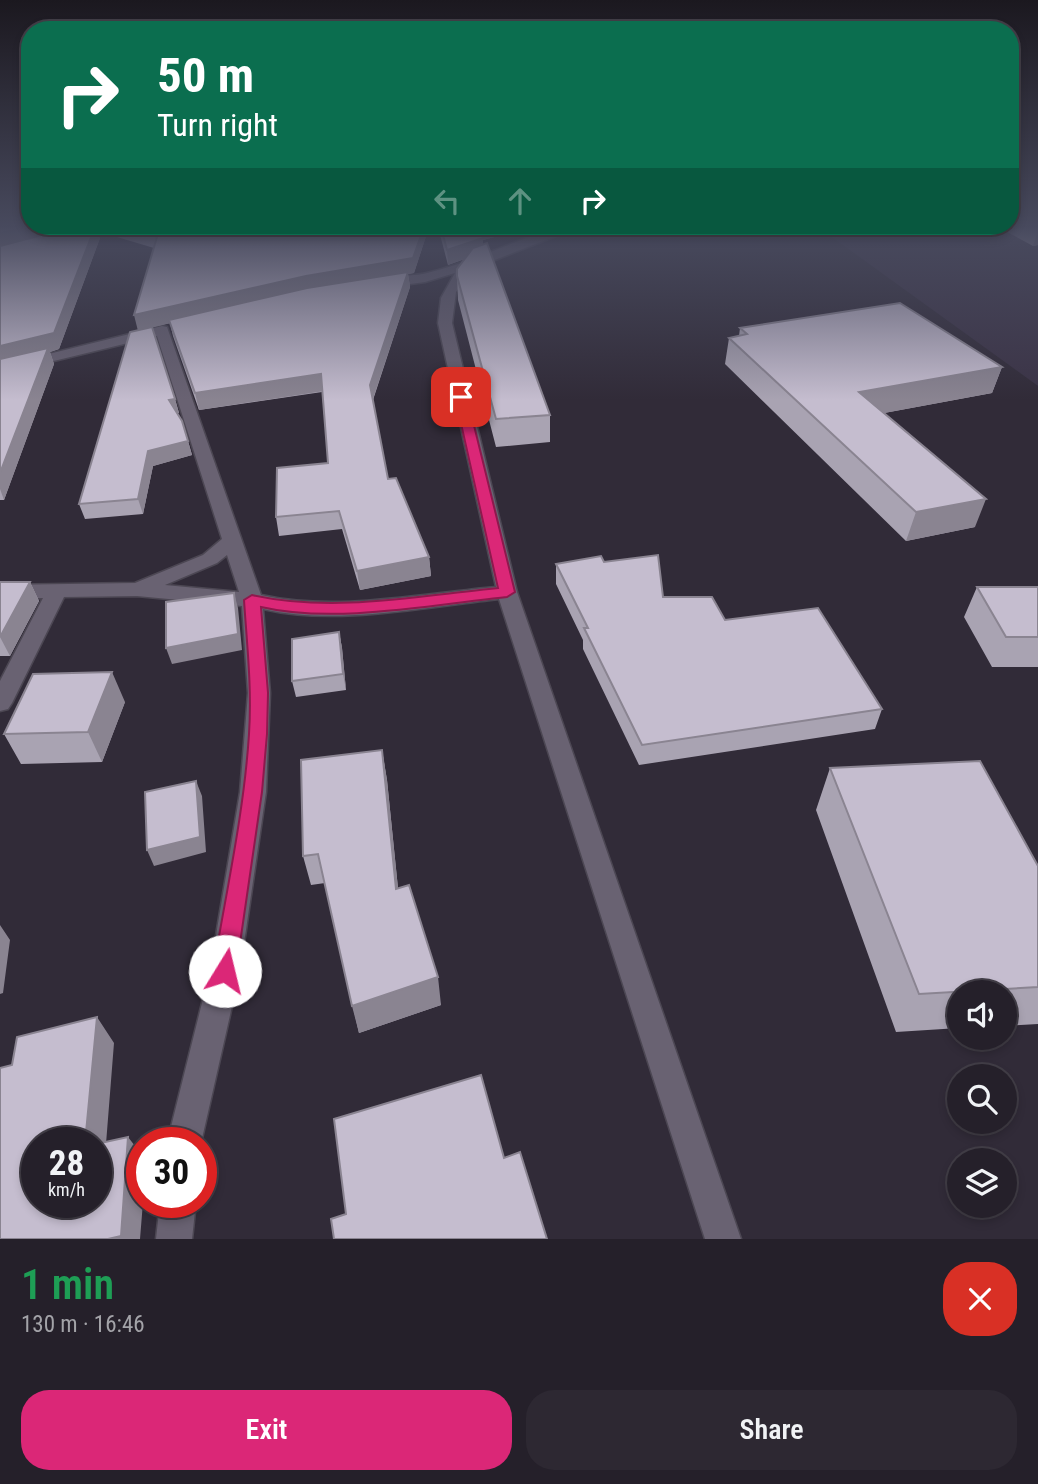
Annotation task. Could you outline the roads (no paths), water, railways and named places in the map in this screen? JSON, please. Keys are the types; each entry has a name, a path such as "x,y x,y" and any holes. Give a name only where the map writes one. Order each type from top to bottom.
{"street":[{"path":"367,287 381,285"},
{"path":"451,285 444,309 445,323 507,592 723,1239"},
{"path":"0,370 169,328 252,600 259,693 253,792 225,971 186,1127"},
{"path":"137,589 211,559 232,541"},
{"path":"0,592 137,589 322,610 507,592"},
{"path":"0,703 56,592"},
{"path":"174,1239 176,1218"}]}
